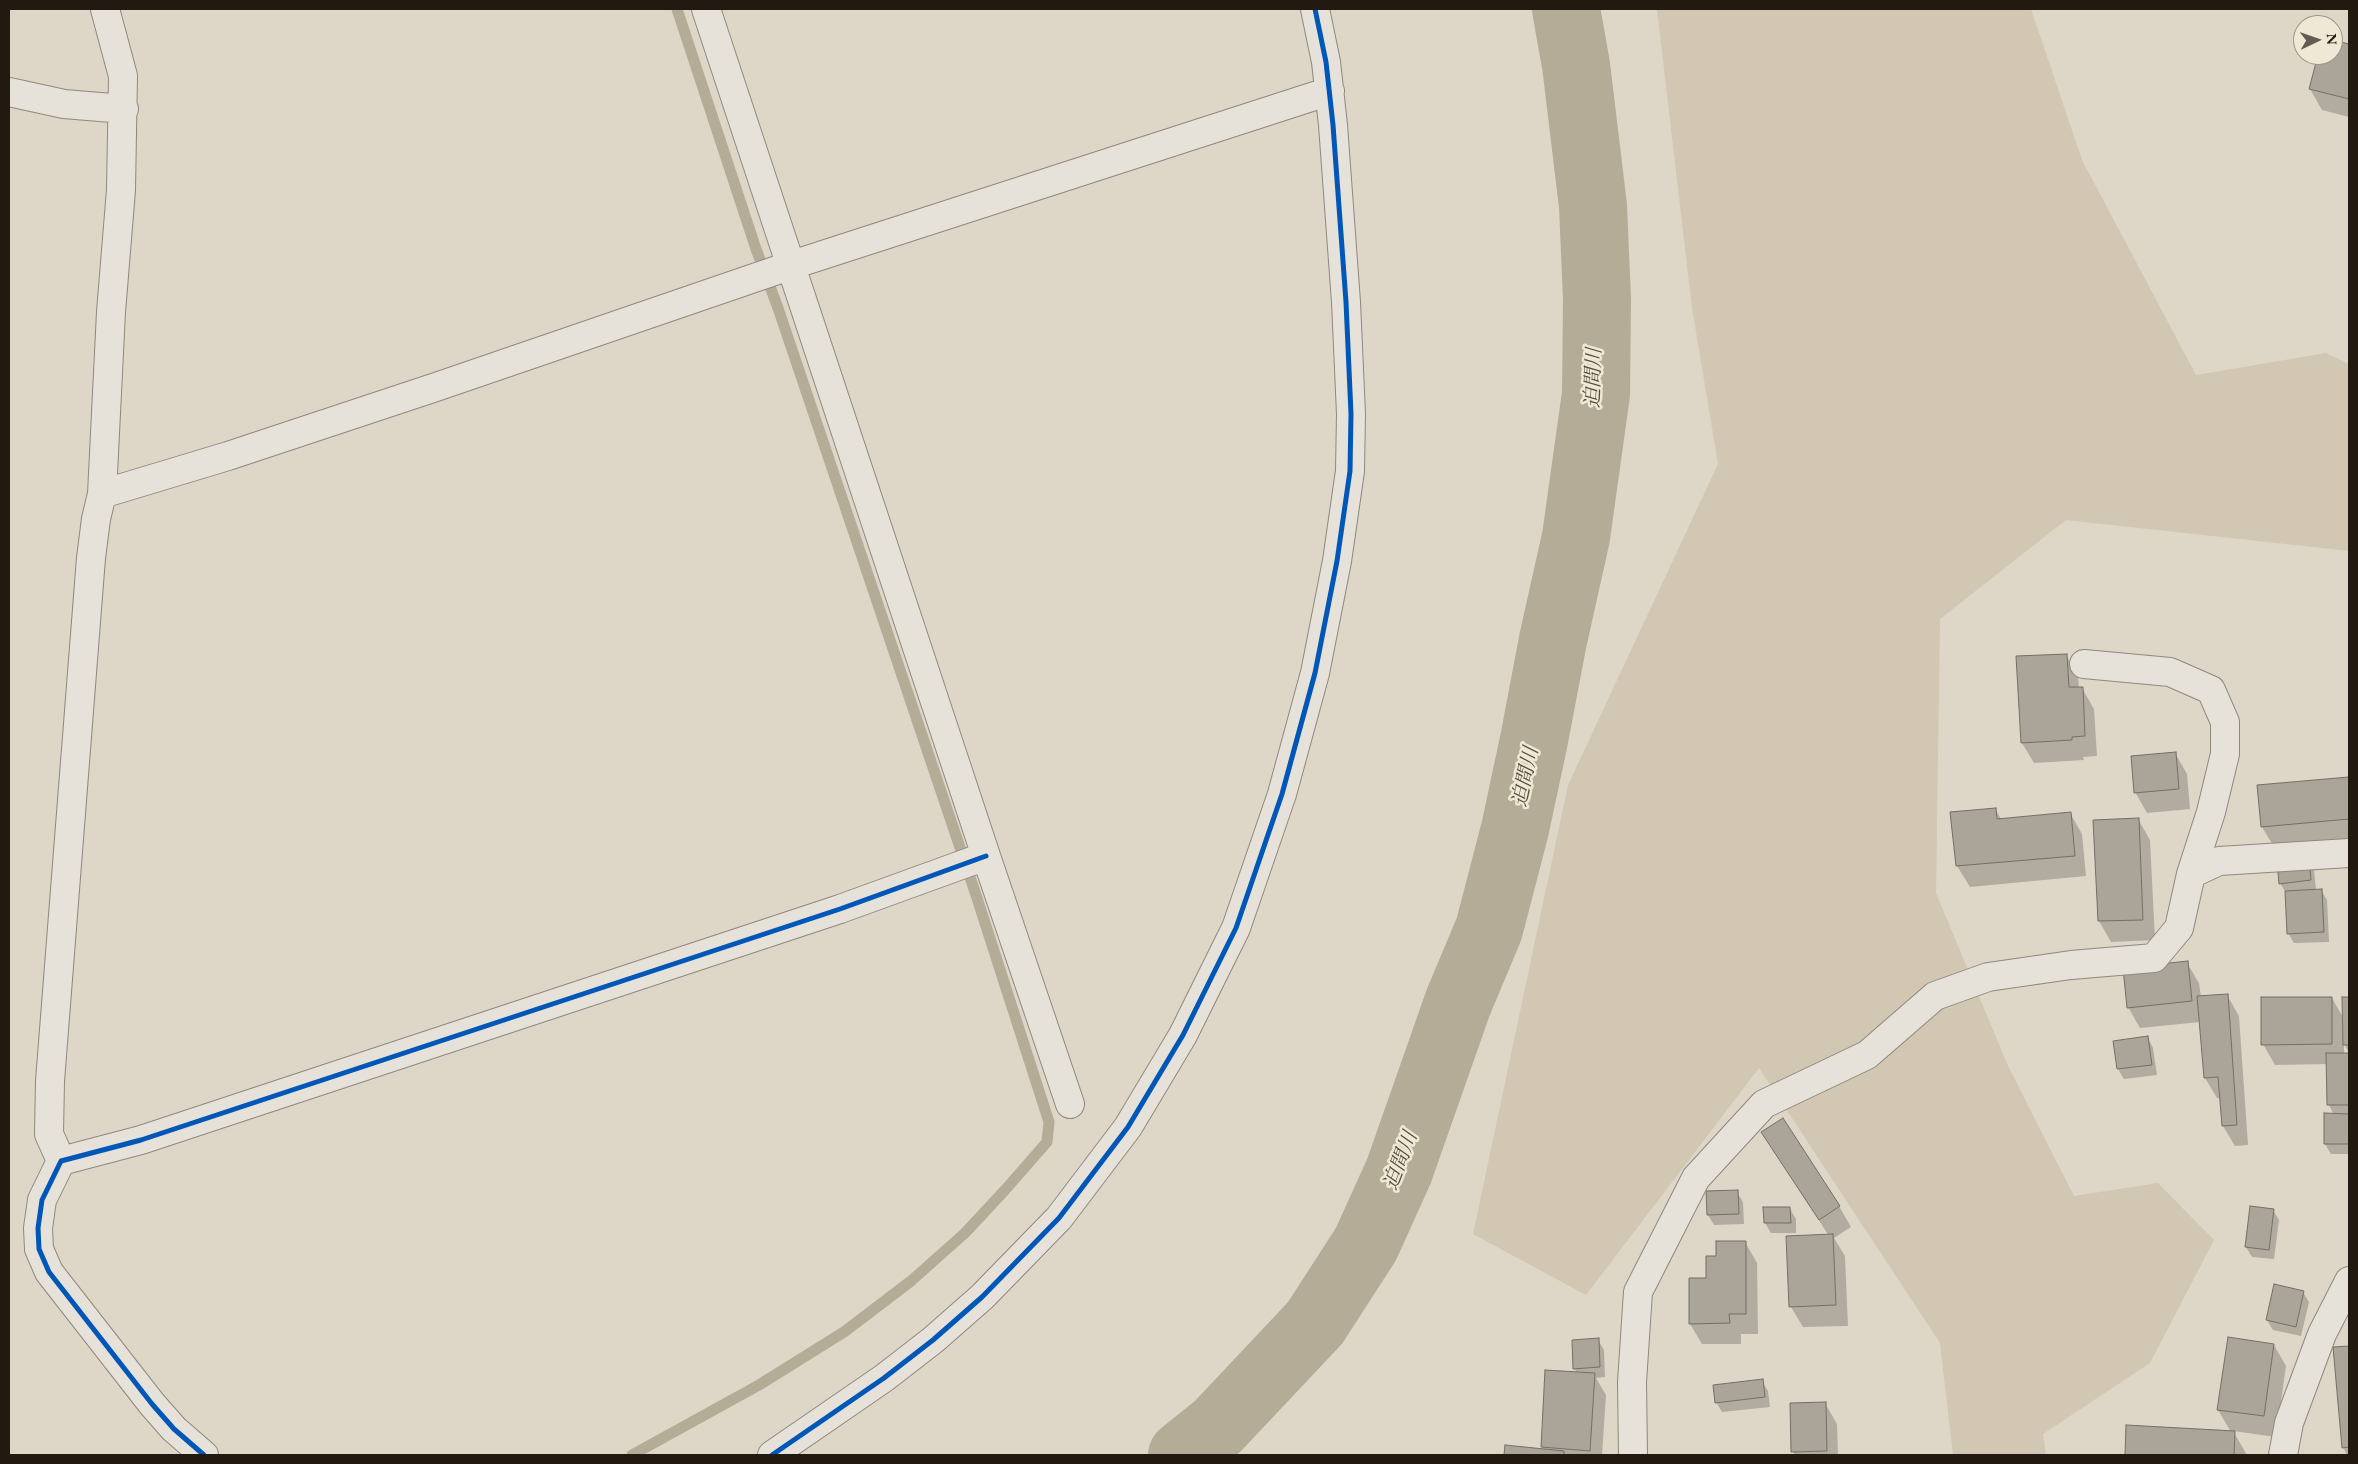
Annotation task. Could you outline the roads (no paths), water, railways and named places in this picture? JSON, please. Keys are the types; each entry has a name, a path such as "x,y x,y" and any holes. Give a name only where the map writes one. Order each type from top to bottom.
{"street":[{"path":"61,1161 49,1134 50,1081 91,558 96,520 102,494 111,312 121,190 124,109 123,76 105,9"},
{"path":"706,9 1070,1104"},
{"path":"772,1455 884,1378 933,1340 982,1297 1059,1218 1128,1127 1183,1034 1236,928 1285,785 1315,673 1337,561 1350,471 1351,414 1346,302 1330,91 1315,9"},
{"path":"102,494 237,453 436,387 792,264 1330,91"},
{"path":"9,92 64,104 124,109"},
{"path":"1633,1455 1632,1382 1638,1292 1696,1178 1764,1104 1867,1055 1935,996 1988,977 2071,965 2154,958 2179,928 2191,874 2211,812 2225,754 2225,722 2211,690 2170,672 2084,664"},
{"path":"2191,874 2219,861 2349,853"},
{"path":"204,1455 174,1429 152,1404 50,1272 39,1249 38,1228 42,1200 61,1161 141,1140 840,909 986,856"},
{"path":"2283,1455 2289,1424 2322,1334 2349,1282"}],"waterway":[{"path":"632,1455 759,1385 844,1332 911,1281 965,1233 1047,1142 1049,1122 976,895 778,308 756,249 677,9"},
{"name":"迫間川","path":"1182,1455 1218,1426 1315,1323 1366,1244 1399,1171 1458,1003 1489,929 1515,829 1576,537 1596,394 1597,299 1593,206 1576,65 1566,9"}]}
